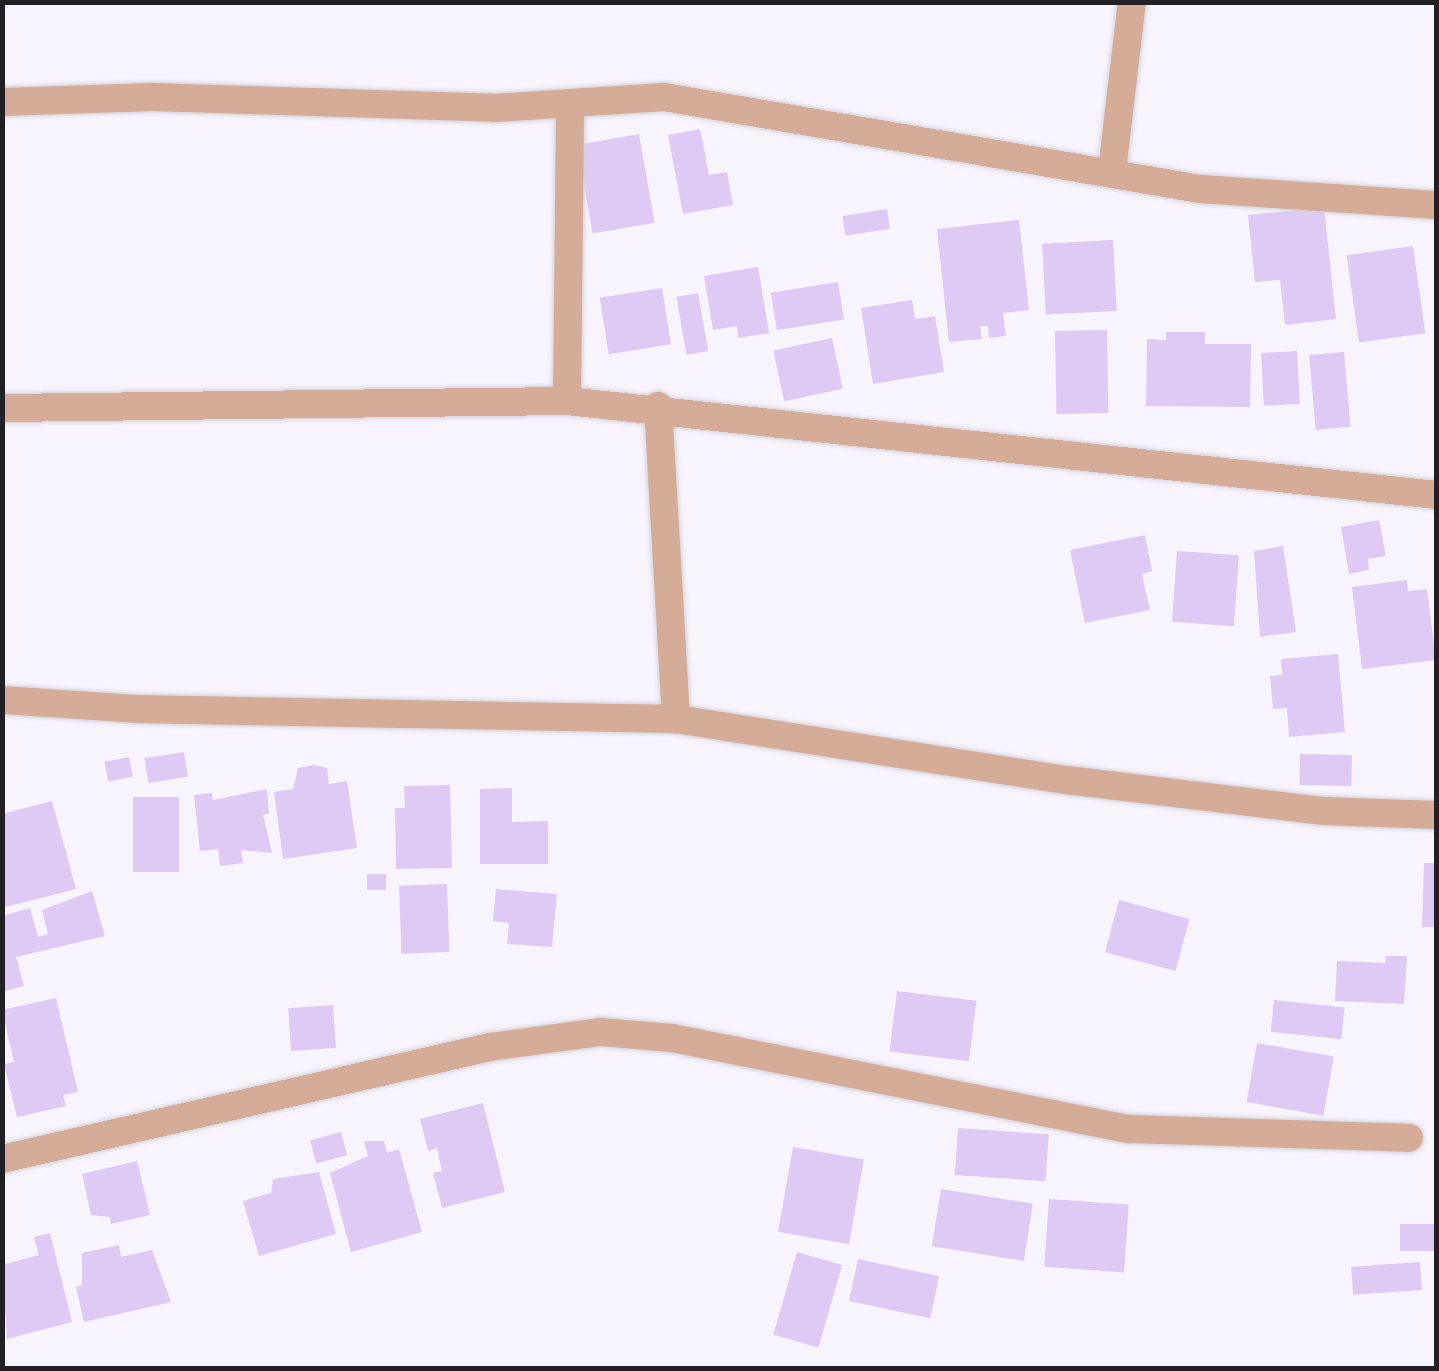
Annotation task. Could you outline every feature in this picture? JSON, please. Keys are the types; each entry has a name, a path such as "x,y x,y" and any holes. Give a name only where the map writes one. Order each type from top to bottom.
{"street":[{"path":"1112,171 1132,2"},
{"path":"2,102 153,97 570,104 664,97 1200,189 1436,205"},
{"path":"567,401 570,104"},
{"path":"2,408 567,401 658,406 1436,495"},
{"path":"658,406 676,719"},
{"path":"2,700 104,708 676,719 1067,780 1324,811 1436,815"},
{"path":"2,1159 490,1047 601,1032 672,1038 1130,1130 1409,1138"}],"building":[{"path":"700,129 709,175 727,172 733,205 683,214 668,135"},
{"path":"639,134 655,223 593,234 577,145"},
{"path":"1324,207 1336,319 1285,325 1280,280 1255,282 1248,215"},
{"path":"887,209 890,229 846,236 843,216"},
{"path":"1019,220 1029,310 1003,313 1006,336 989,338 988,326 980,326 982,339 949,342 937,229"},
{"path":"1113,240 1117,311 1046,315 1042,244"},
{"path":"1413,246 1425,333 1359,342 1347,255"},
{"path":"758,267 769,333 738,338 737,326 713,330 704,276"},
{"path":"838,282 844,320 777,330 771,293"},
{"path":"662,288 671,344 609,354 600,298"},
{"path":"698,293 708,351 687,355 676,297"},
{"path":"912,300 915,319 935,316 944,372 873,384 861,308"},
{"path":"1107,330 1108,413 1056,414 1055,331"},
{"path":"1166,332 1205,332 1205,344 1251,344 1250,407 1146,406 1147,339 1166,340"},
{"path":"832,338 843,389 784,401 773,350"},
{"path":"1297,351 1300,404 1264,406 1261,353"},
{"path":"1344,352 1351,427 1316,430 1309,355"},
{"path":"1379,520 1386,556 1368,559 1369,570 1349,574 1341,527"},
{"path":"1145,535 1152,571 1142,574 1150,610 1085,623 1070,550"},
{"path":"1283,546 1296,632 1260,637 1254,551"},
{"path":"1177,551 1239,555 1234,626 1172,622"},
{"path":"1407,580 1408,591 1427,589 1436,660 1362,669 1352,587"},
{"path":"1338,654 1345,732 1289,737 1287,708 1273,709 1270,676 1282,675 1281,659"},
{"path":"184,752 188,777 148,783 144,758"},
{"path":"1300,754 1352,755 1351,786 1299,785"},
{"path":"129,757 133,777 108,781 104,762"},
{"path":"298,768 327,768 329,784 347,781 357,848 283,859 274,792 293,789"},
{"path":"450,785 452,868 396,869 395,808 405,808 404,786"},
{"path":"512,788 512,822 548,821 548,864 480,864 480,789"},
{"path":"267,789 269,814 263,814 272,853 241,850 243,863 220,866 218,849 200,851 194,795 212,793 213,800"},
{"path":"133,797 179,797 179,872 133,872"},
{"path":"52,801 76,889 2,908 2,814"},
{"path":"1424,863 1436,863 1436,927 1422,927"},
{"path":"367,874 386,874 386,890 367,890"},
{"path":"447,884 449,952 401,954 399,886"},
{"path":"496,889 557,894 552,947 507,944 509,923 493,921"},
{"path":"92,891 105,936 16,957 24,986 2,992 2,916 30,908 38,937 48,934 42,910"},
{"path":"1119,900 1190,919 1176,971 1105,952"},
{"path":"1386,956 1407,956 1404,1004 1335,1001 1337,961 1385,963"},
{"path":"897,991 976,1001 969,1061 890,1052"},
{"path":"56,998 78,1092 63,1095 66,1106 17,1117 4,1064 14,1062 2,1010"},
{"path":"1274,1000 1345,1007 1341,1039 1271,1032"},
{"path":"333,1005 336,1048 291,1051 288,1008"},
{"path":"1257,1043 1334,1057 1323,1116 1247,1102"},
{"path":"483,1103 505,1192 442,1208 433,1173 442,1171 437,1148 428,1151 420,1119"},
{"path":"958,1128 1049,1134 1045,1181 955,1175"},
{"path":"341,1132 347,1155 316,1163 310,1140"},
{"path":"364,1141 384,1141 387,1153 399,1149 422,1232 351,1252 330,1173 368,1156"},
{"path":"793,1147 864,1160 849,1244 778,1232"},
{"path":"137,1161 150,1215 111,1224 110,1217 91,1215 82,1174"},
{"path":"319,1172 336,1234 259,1256 243,1201 271,1193 273,1179"},
{"path":"941,1189 1033,1204 1024,1261 932,1246"},
{"path":"1049,1199 1129,1205 1124,1272 1044,1267"},
{"path":"1400,1224 1436,1224 1436,1251 1400,1251"},
{"path":"50,1233 72,1322 7,1339 2,1265 39,1255 34,1237"},
{"path":"119,1245 121,1257 152,1250 171,1302 84,1322 76,1287 82,1285 82,1253"},
{"path":"797,1252 842,1265 818,1348 773,1335"},
{"path":"858,1259 939,1276 930,1318 849,1301"},
{"path":"1420,1262 1422,1290 1353,1295 1351,1267"}]}
